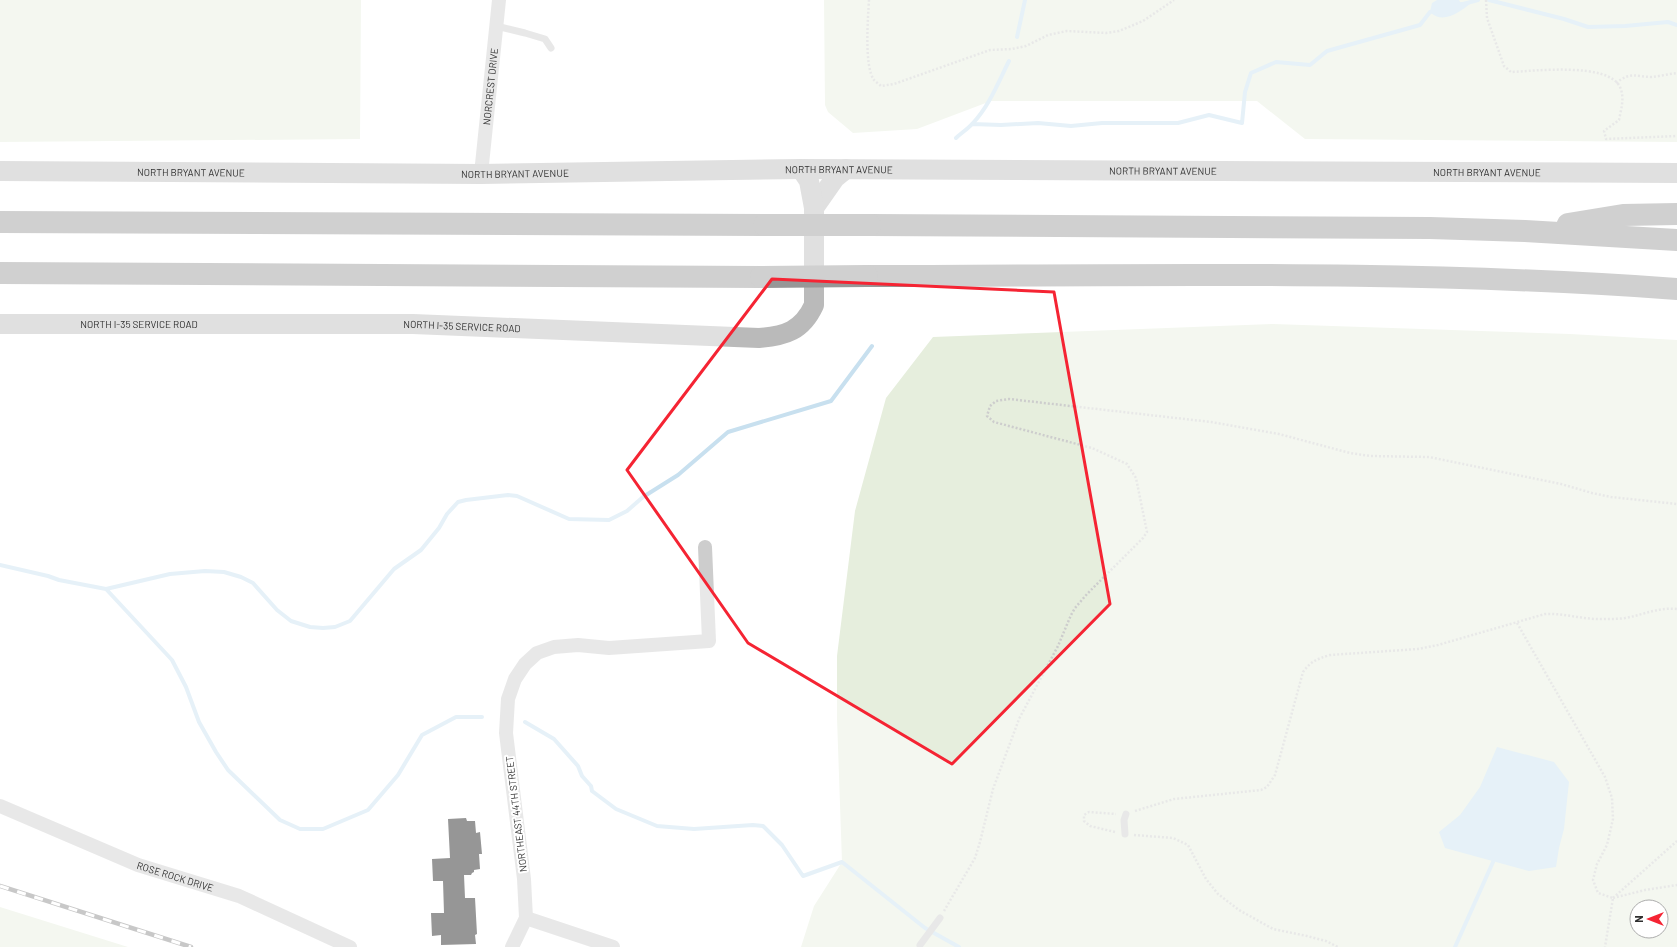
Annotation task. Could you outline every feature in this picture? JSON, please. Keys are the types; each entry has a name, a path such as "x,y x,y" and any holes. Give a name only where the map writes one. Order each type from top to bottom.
{"highway":[{"path":"1526,231 1623,215 1677,214"},
{"path":"0,222 764,224 870,226 1422,228 1526,231 1677,240"},
{"path":"0,273 761,276 1379,275 1604,283 1677,289"}],"main road":[{"name":"NORTH I-35 SERVICE ROAD","path":"0,324 413,324 759,338 775,336 785,334 802,324 809,316 814,305 814,208 809,181 801,169"},
{"name":"NORTH BRYANT AVENUE","path":"0,171 481,174 846,169 1677,173"},
{"path":"814,208 834,178 846,169"}],"street":[{"name":"NORCREST DRIVE","path":"481,174 499,0"},
{"name":"NORTHEAST 44TH STREET","path":"512,947 526,918 524,879 506,733 508,699 515,679 525,664 537,653 554,647 578,645 609,648 709,641 705,547"},
{"name":"ROSE ROCK DRIVE","path":"0,806 138,865 239,896 350,947"},
{"path":"526,918 613,947"}],"lane":[{"path":"496,26 525,33 545,40 551,48"},
{"path":"1125,834 1124,820 1126,814"},
{"path":"920,945 940,918"}],"path":[{"path":"869,0 867,33 870,67 874,80 882,86 894,84 990,50 1012,49 1026,46 1048,35 1067,31 1106,33 1119,31 1143,21 1174,0"},
{"path":"1486,0 1487,18 1504,66 1511,72 1567,69 1598,73 1612,79 1620,86 1623,101 1619,120 1604,131 1606,139 1677,136"},
{"path":"1616,83 1622,78 1638,75 1651,77 1677,73"},
{"path":"940,918 954,897 975,858 993,789 1018,718 1058,646 1071,615 1083,599 1143,538 1147,532 1136,478 1127,464 1092,448 994,422 987,416 990,406 996,401 1009,399 1211,422 1278,434 1350,453 1370,456 1429,457 1561,484 1611,497 1677,504"},
{"path":"1338,947 1326,941 1273,929 1239,910 1218,894 1206,880 1188,845 1173,838 1125,834 1090,826 1084,821 1084,815 1089,812 1126,814 1174,799 1246,793 1261,790 1267,787 1275,774 1303,672 1309,664 1318,659 1330,655 1432,646 1545,614 1558,613 1581,618 1602,619 1626,618 1662,609 1677,609"},
{"path":"1517,623 1605,777 1612,798 1613,819 1607,846 1598,864 1593,880 1598,893 1613,898 1645,890 1677,885"},
{"path":"1605,947 1613,898 1677,842"}],"highlighted area":[{"path":"772,279 1054,292 1110,604 952,764 748,643 627,470"}],"green space":[{"path":"0,0 361,0 360,139 0,142"},
{"path":"824,0 1677,0 1677,142 1305,139 1257,101 991,101 917,129 853,133 828,112 825,105"},
{"path":"1273,324 1570,334 1677,340 1677,947 801,947 814,906 842,862 837,718 837,656 855,511 886,398 933,337"},
{"path":"0,907 128,947 0,947"}],"water":[{"path":"1437,0 1459,0 1460,2 1471,3 1451,16 1440,17 1435,16 1430,12 1432,3"},
{"path":"1497,747 1554,762 1569,782 1564,829 1556,867 1529,871 1445,848 1439,832 1460,815 1480,787"}],"building":[{"path":"466,818 467,821 475,821 476,833 480,832 482,854 479,854 480,869 474,870 471,875 464,875 465,898 475,898 477,934 475,935 476,944 441,945 441,935 432,936 431,913 444,913 443,881 433,881 432,859 450,858 448,819"}],"waterway":[{"path":"1017,37 1025,0"},
{"path":"1463,4 1478,0"},
{"path":"1489,0 1564,19 1588,27 1625,26 1668,22 1677,25"},
{"path":"972,124 1001,125 1038,123 1071,126 1102,123 1178,123 1209,115 1242,123 1245,92 1251,73 1276,62 1310,65 1327,51 1420,25 1430,12 1435,11"},
{"path":"956,138 971,125 984,109 1009,61"},
{"path":"0,565 59,580 106,589 170,574 205,571 224,572 241,577 253,583 277,610 291,621 310,627 335,627 350,621 394,569 421,550 439,528 447,514 458,502 508,495 517,496 569,519 609,520 627,511 643,497 678,475 728,432 831,401 872,346"},
{"path":"106,589 172,660 186,687 199,722 228,770 280,820 300,829 323,829 368,810 398,775 422,735 456,717 482,717"},
{"path":"525,722 554,739 578,766 582,776 591,786 592,791 616,809 657,826 694,829 753,825 763,826 782,845 803,876 842,862 925,928 959,947"},
{"path":"1455,947 1493,862"}],"railway":[{"path":"0,886 191,947"}]}
